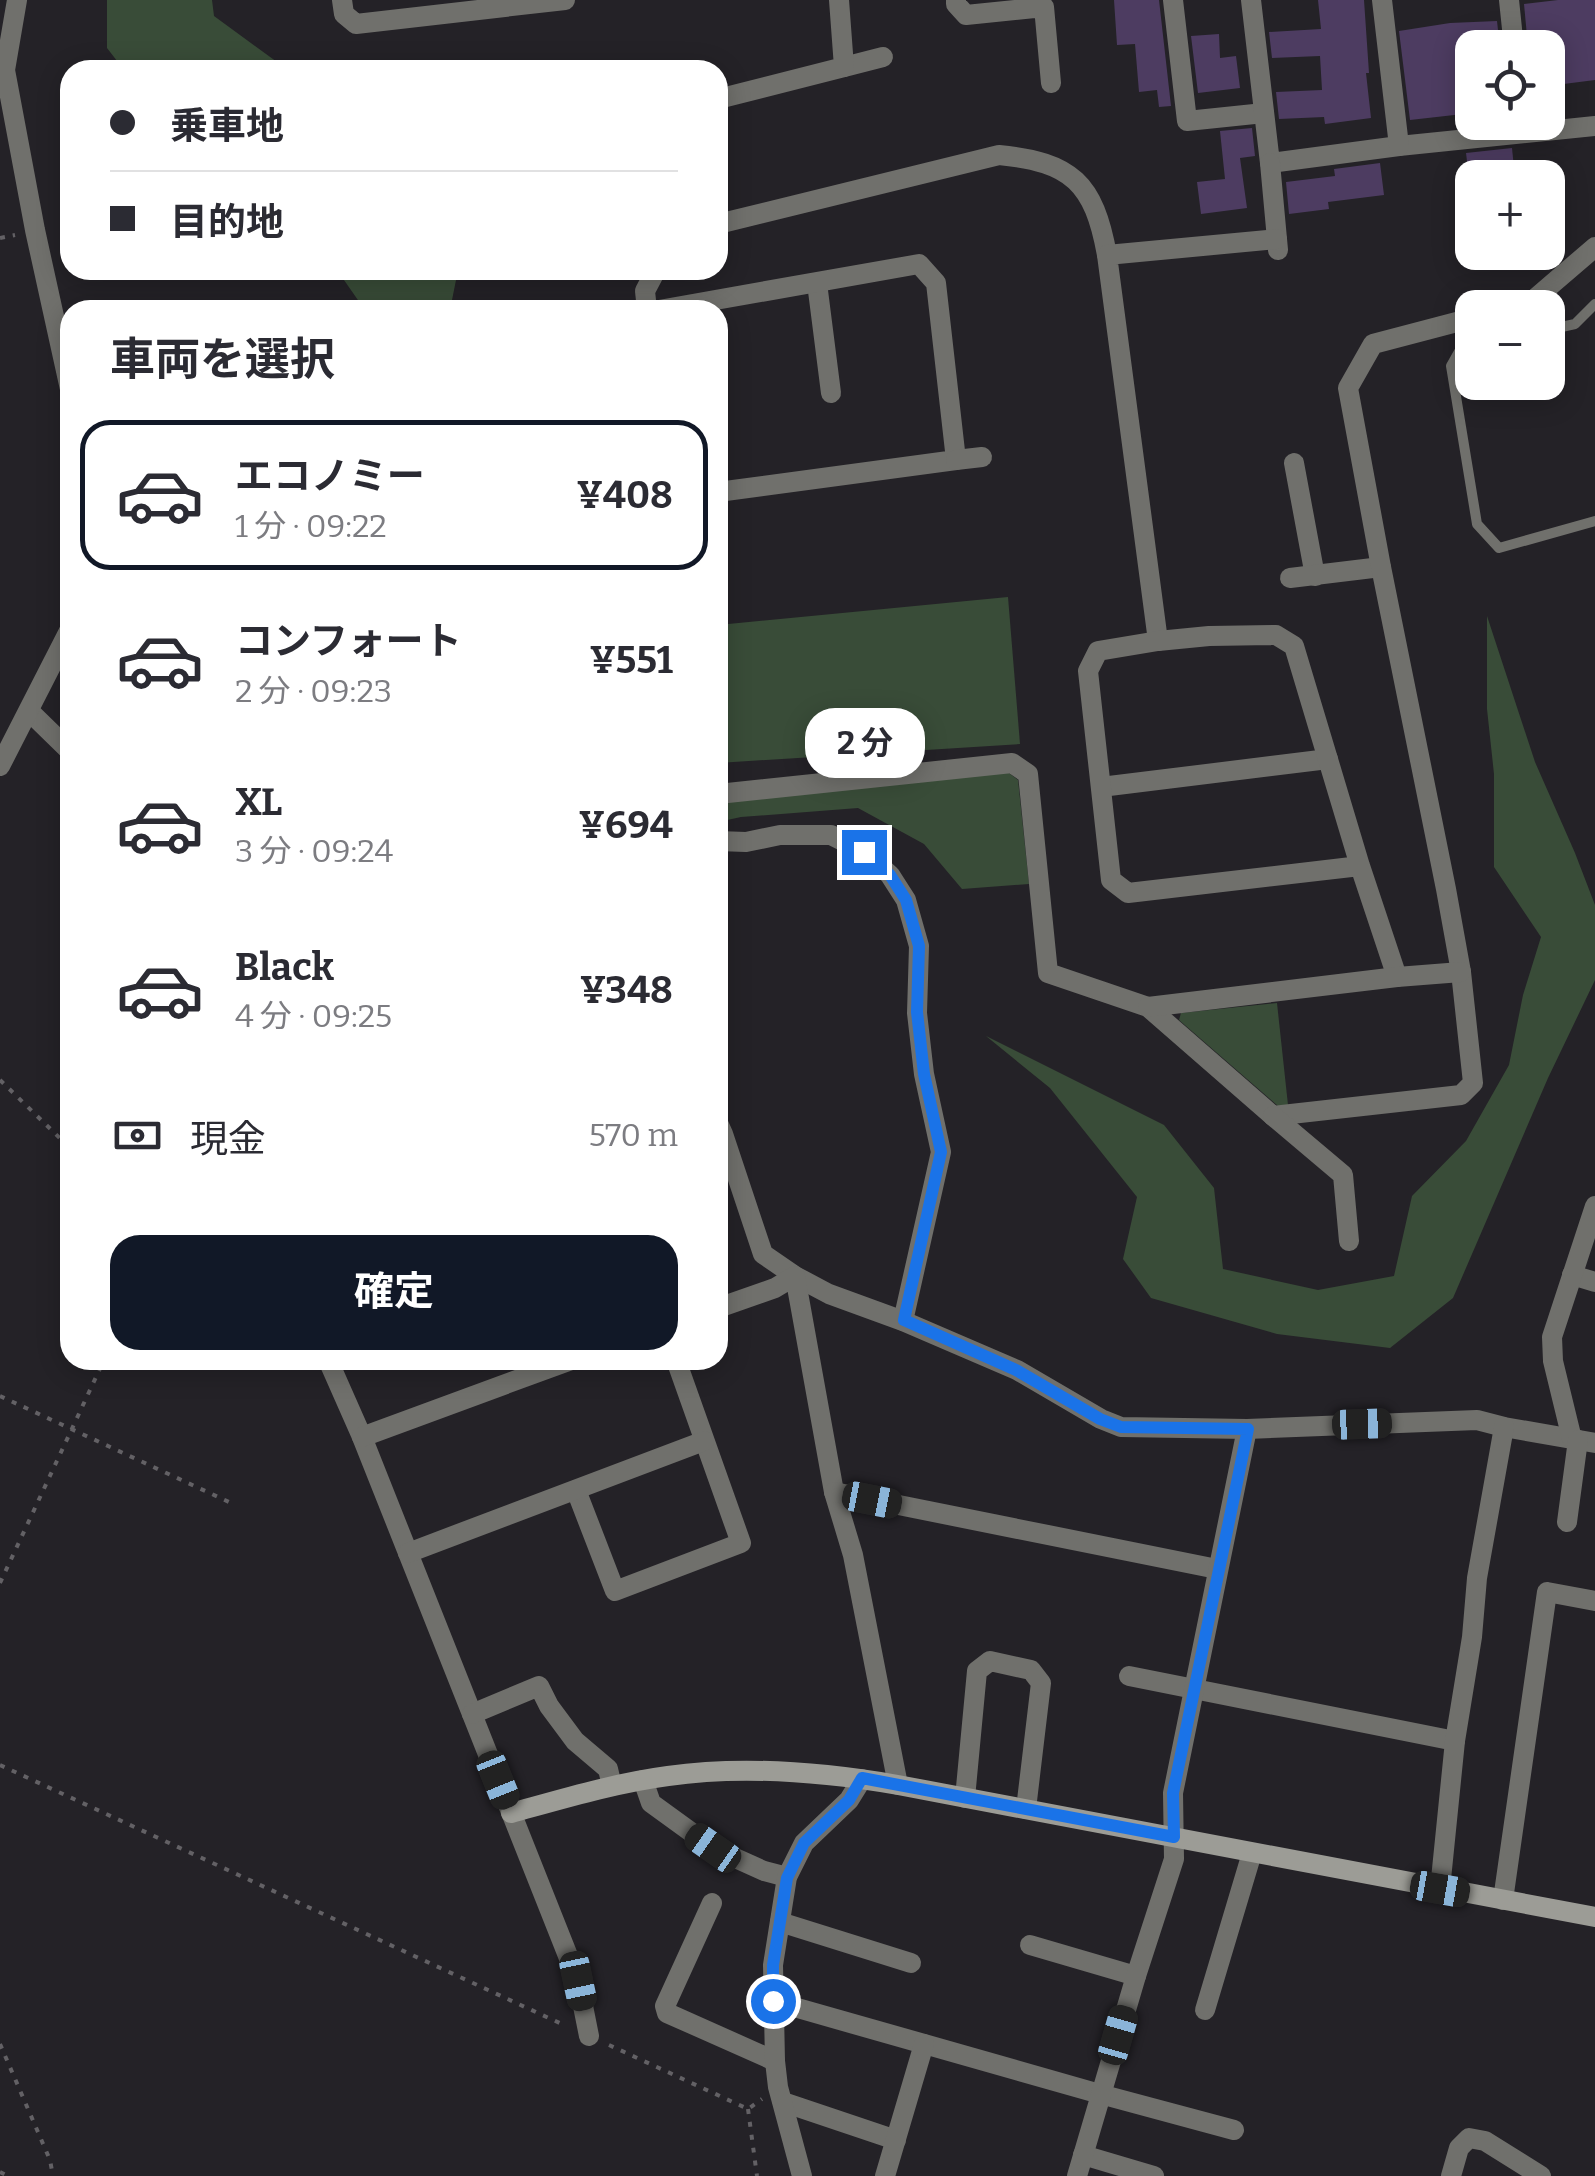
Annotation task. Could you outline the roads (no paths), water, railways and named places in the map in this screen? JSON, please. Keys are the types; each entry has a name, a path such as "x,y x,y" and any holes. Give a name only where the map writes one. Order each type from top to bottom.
{"street":[{"path":"17,0 4,70 60,342"},
{"path":"342,0 344,14 356,24 565,0"},
{"path":"839,0 844,67"},
{"path":"956,0 966,15 1044,6 1050,83"},
{"path":"1173,0 1187,121 1264,113"},
{"path":"1107,256 1278,246 1251,0"},
{"path":"1382,0 1399,146"},
{"path":"1509,0 1512,30"},
{"path":"728,96 883,57"},
{"path":"1565,127 1595,126"},
{"path":"1270,163 1455,138"},
{"path":"728,222 999,155 1034,158 1066,172 1091,198 1102,226 1158,641"},
{"path":"1545,290 1595,247"},
{"path":"718,300 919,264 936,283 956,460"},
{"path":"817,283 831,393"},
{"path":"1274,1116 1461,1094 1474,1083 1446,888 1348,388 1373,344 1455,322"},
{"path":"728,491 982,457"},
{"path":"1294,463 1315,576"},
{"path":"1290,578 1382,567"},
{"path":"1360,866 1128,892 1111,880 1088,671 1098,651 1208,636 1276,636 1294,646 1397,978"},
{"path":"0,766 60,649"},
{"path":"30,710 60,741"},
{"path":"1101,787 1328,758"},
{"path":"728,793 1012,762 1028,774 1048,973 1148,1007 1343,1176 1349,1241"},
{"path":"728,841 780,835 831,835 864,852 890,875 906,900 919,946 917,1012 924,1074 941,1152 904,1320"},
{"path":"1148,1007 1461,972"},
{"path":"728,1146 763,1254 829,1294 904,1320 1016,1370 1121,1427 1248,1429 1477,1420 1582,1441"},
{"path":"1568,1522 1582,1441 1552,1361 1552,1336 1595,1206"},
{"path":"1572,1275 1595,1282"},
{"path":"728,1304 775,1288 795,1276"},
{"path":"795,1276 834,1492 853,1556 898,1785"},
{"path":"332,1370 578,1981 590,2036"},
{"path":"362,1437 545,1370"},
{"path":"576,1490 615,1591 741,1543 679,1370"},
{"path":"1440,1889 1477,1578 1504,1427"},
{"path":"1154,2176 1080,2166 1174,1860 1173,1793 1248,1429"},
{"path":"408,1552 704,1441"},
{"path":"834,1492 1217,1570"},
{"path":"1503,1900 1547,1592 1595,1601"},
{"path":"965,1798 978,1671 990,1661 1032,1670 1040,1682 1026,1809"},
{"path":"1130,1676 1455,1740"},
{"path":"472,1714 539,1686 575,1740 608,1768 612,1786"},
{"path":"510,1813 670,1775 734,1771 862,1778 1595,1917"},
{"path":"802,2176 775,2061 773,1965 787,1878 804,1843 849,1800 862,1778"},
{"path":"643,1780 651,1803 713,1848 787,1878"},
{"path":"1205,2010 1252,1853"},
{"path":"712,1903 665,2006 668,2014 775,2061"},
{"path":"780,1922 911,1963"},
{"path":"1030,1945 1136,1976"},
{"path":"773,2001 1234,2130"},
{"path":"885,2176 924,2044"},
{"path":"781,2094 896,2140"},
{"path":"1450,2176 1459,2148 1468,2138 1485,2141 1541,2176"}],"lane":[{"path":"1565,326 1575,324 1595,304"},
{"path":"1455,359 1451,366 1455,390"},
{"path":"1457,400 1477,524 1499,548 1595,521"}]}
